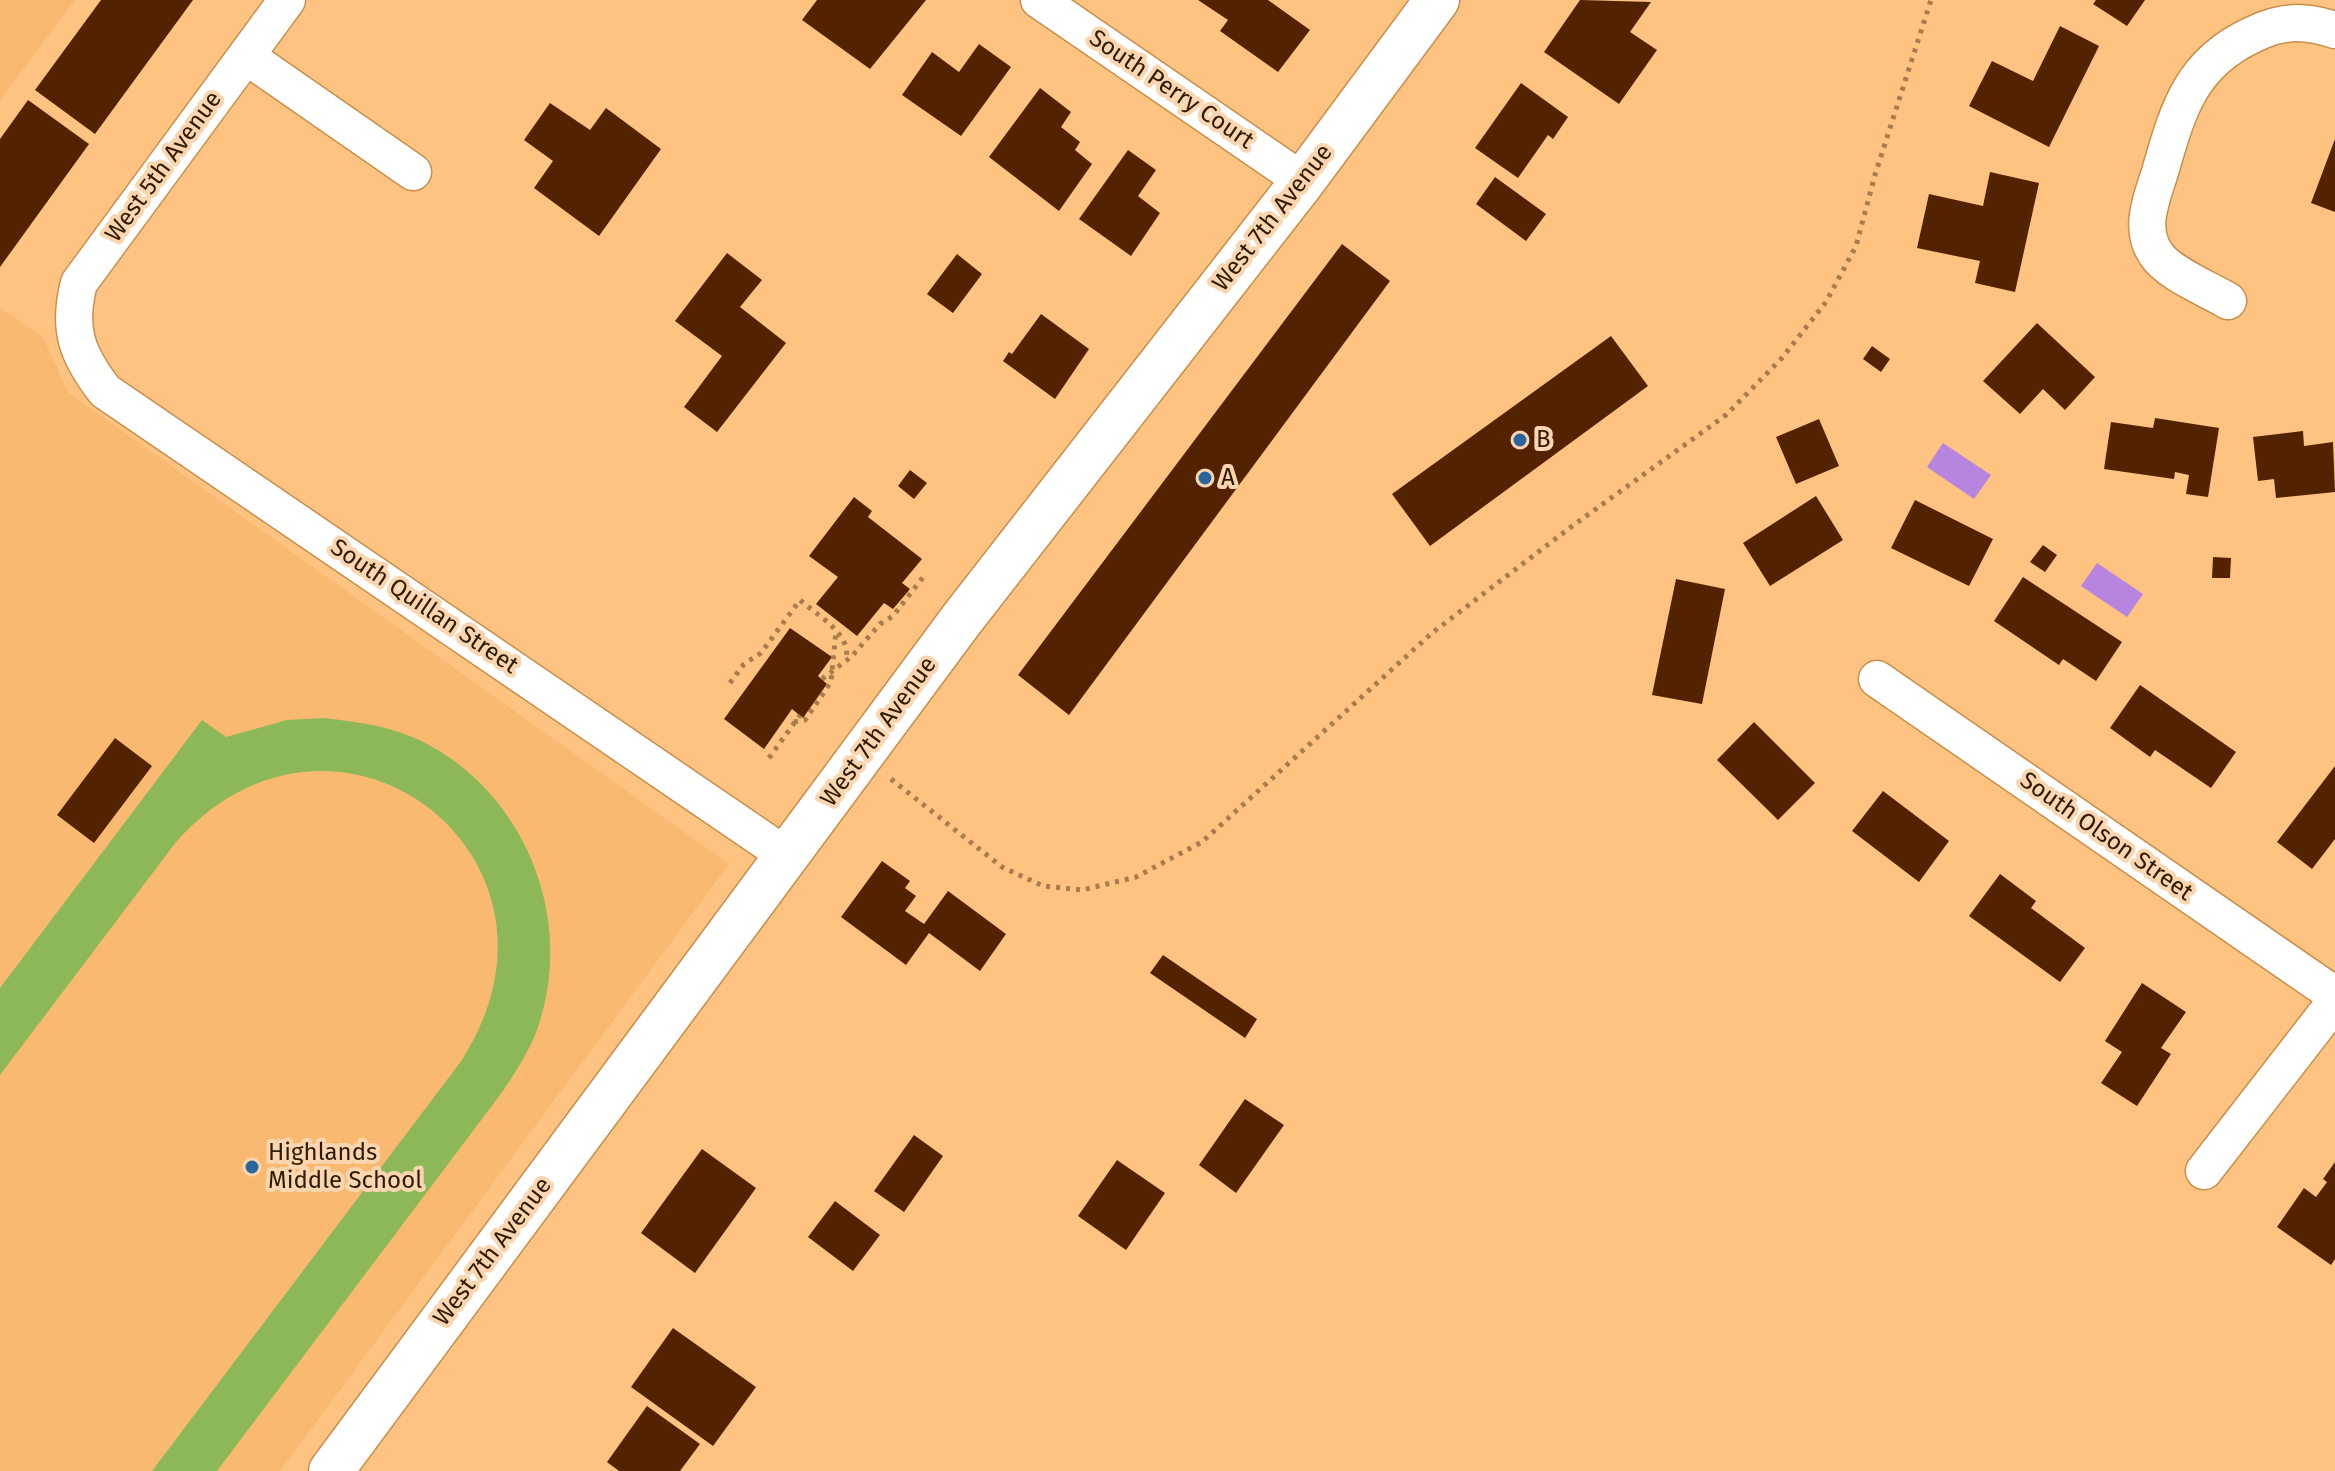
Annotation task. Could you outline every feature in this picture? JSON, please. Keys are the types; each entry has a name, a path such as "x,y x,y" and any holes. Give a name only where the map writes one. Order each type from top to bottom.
{"street":[{"name":"West 5th Avenue","path":"77,345 74,303 79,283 287,0"},
{"name":"South Perry Court","path":"1039,0 1303,181"},
{"name":"West 7th Avenue","path":"331,1471 962,619 1303,181 1437,0"},
{"path":"2228,301 2156,256 2146,235 2148,211 2177,114 2208,63 2231,44 2281,23 2315,24 2335,30"},
{"path":"246,56 413,172"},
{"name":"South Quillan Street","path":"77,345 87,368 105,391 787,856"},
{"name":"South Olson Street","path":"1877,679 2335,995"},
{"path":"2204,1171 2335,1002"}],"path":[{"path":"862,756 1002,867 1043,886 1082,890 1136,877 1202,842 1432,633 1726,415 1782,358 1826,302 1856,246 1875,175 1931,0"},
{"path":"822,679 846,660 880,624 893,616 924,576"},
{"path":"730,683 744,664 761,653 800,600 836,631 847,645 846,660"},
{"path":"794,722 805,720 827,690 833,668 836,631"},
{"path":"769,758 800,715"}],"shaded area":[{"path":"0,0 75,0 0,100"},
{"name":"Highlands Middle School","path":"0,308 43,337 68,392 729,864 280,1471 0,1471"},
{"path":"1943,443 1991,475 1974,499 1927,467"},
{"path":"2097,563 2143,594 2127,617 2081,586"}],"green space":[{"path":"323,718 378,726 429,745 463,768 493,797 516,830 534,866 546,905 550,946 548,987 535,1035 503,1091 217,1471 152,1471 462,1060 494,985 495,915 471,854 428,807 371,778 307,772 240,791 176,842 0,1075 0,988 202,720 226,737 287,720"}],"building":[{"path":"101,0 193,0 95,134 35,90"},
{"path":"817,0 926,0 870,69 802,20"},
{"path":"1198,0 1268,0 1310,30 1278,72 1220,31 1228,20"},
{"path":"1580,0 1651,2 1630,32 1657,50 1619,104 1544,52"},
{"path":"2096,0 2145,0 2127,26 2093,4"},
{"path":"2060,26 2099,46 2049,147 1969,106 1992,61 2033,81"},
{"path":"979,44 1011,67 961,136 902,95 932,52 959,72"},
{"path":"1521,83 1568,117 1553,139 1548,135 1518,178 1475,148"},
{"path":"1040,88 1071,112 1061,127 1080,142 1075,150 1092,164 1059,211 989,157"},
{"path":"28,100 89,144 0,267 0,139"},
{"path":"550,103 590,130 606,108 661,149 599,236 534,188 553,161 524,140"},
{"path":"2335,139 2335,212 2311,203"},
{"path":"1128,150 1156,170 1138,196 1160,213 1131,256 1079,219"},
{"path":"1990,172 2039,183 2015,292 1975,283 1980,261 1917,248 1929,194 1983,206"},
{"path":"1495,177 1546,214 1526,241 1476,204"},
{"name":"A","path":"1342,244 1390,281 1069,715 1018,675"},
{"path":"727,253 762,280 740,307 786,343 717,432 684,407 722,356 675,321"},
{"path":"957,254 982,274 953,313 927,294"},
{"path":"1041,314 1089,349 1055,399 1003,361 1009,352 1012,354"},
{"path":"2037,323 2095,377 2065,410 2043,389 2020,414 1983,381"},
{"name":"B","path":"1611,336 1648,386 1430,546 1392,494"},
{"path":"1872,346 1890,359 1881,372 1863,359"},
{"path":"2155,418 2219,428 2208,497 2186,494 2189,475 2175,472 2174,479 2104,469 2111,422 2153,428"},
{"path":"1819,419 1839,466 1796,484 1776,437"},
{"path":"2303,431 2304,446 2333,442 2335,492 2276,498 2274,479 2258,481 2253,437"},
{"path":"910,470 927,483 914,499 898,486"},
{"path":"1816,496 1843,540 1770,586 1743,543"},
{"path":"854,497 872,511 868,517 922,559 902,583 910,589 893,609 884,603 857,636 816,604 838,577 809,556"},
{"path":"1915,500 1993,539 1969,586 1891,548"},
{"path":"2043,545 2057,555 2045,572 2030,562"},
{"path":"2213,557 2231,558 2230,578 2212,578"},
{"path":"2023,577 2122,642 2096,681 2063,659 2059,665 1994,621"},
{"path":"1676,579 1725,589 1702,704 1652,695"},
{"path":"790,628 832,657 818,676 827,684 803,718 792,709 764,749 724,719"},
{"path":"2140,685 2236,752 2211,788 2155,750 2150,757 2110,728"},
{"path":"1754,722 1815,783 1778,820 1717,760"},
{"path":"115,738 152,766 94,843 57,815"},
{"path":"2335,766 2335,839 2312,869 2277,842"},
{"path":"1883,791 1949,841 1919,882 1852,831"},
{"path":"882,861 910,881 905,888 916,896 905,911 924,924 948,891 1006,934 980,971 929,933 906,965 841,917"},
{"path":"2000,874 2036,901 2031,908 2085,948 2060,982 1969,916"},
{"path":"1163,955 1257,1019 1245,1038 1150,973"},
{"path":"2142,983 2186,1012 2161,1048 2171,1054 2137,1106 2101,1083 2122,1052 2105,1041"},
{"path":"1245,1099 1284,1125 1236,1193 1199,1165"},
{"path":"914,1135 943,1156 904,1212 874,1191"},
{"path":"702,1149 756,1188 695,1273 641,1233"},
{"path":"1117,1160 1165,1193 1126,1250 1078,1216"},
{"path":"2335,1162 2335,1259 2331,1265 2277,1227 2304,1188 2316,1197 2327,1182 2323,1179"},
{"path":"835,1201 880,1235 853,1271 808,1237"},
{"path":"673,1328 756,1387 713,1446 631,1387"},
{"path":"647,1406 700,1444 680,1471 619,1471 607,1462"}],"place":[{"name":"B","path":"1520,440"},
{"name":"A","path":"1205,478"},
{"name":"Highlands Middle School","path":"252,1167"}]}
